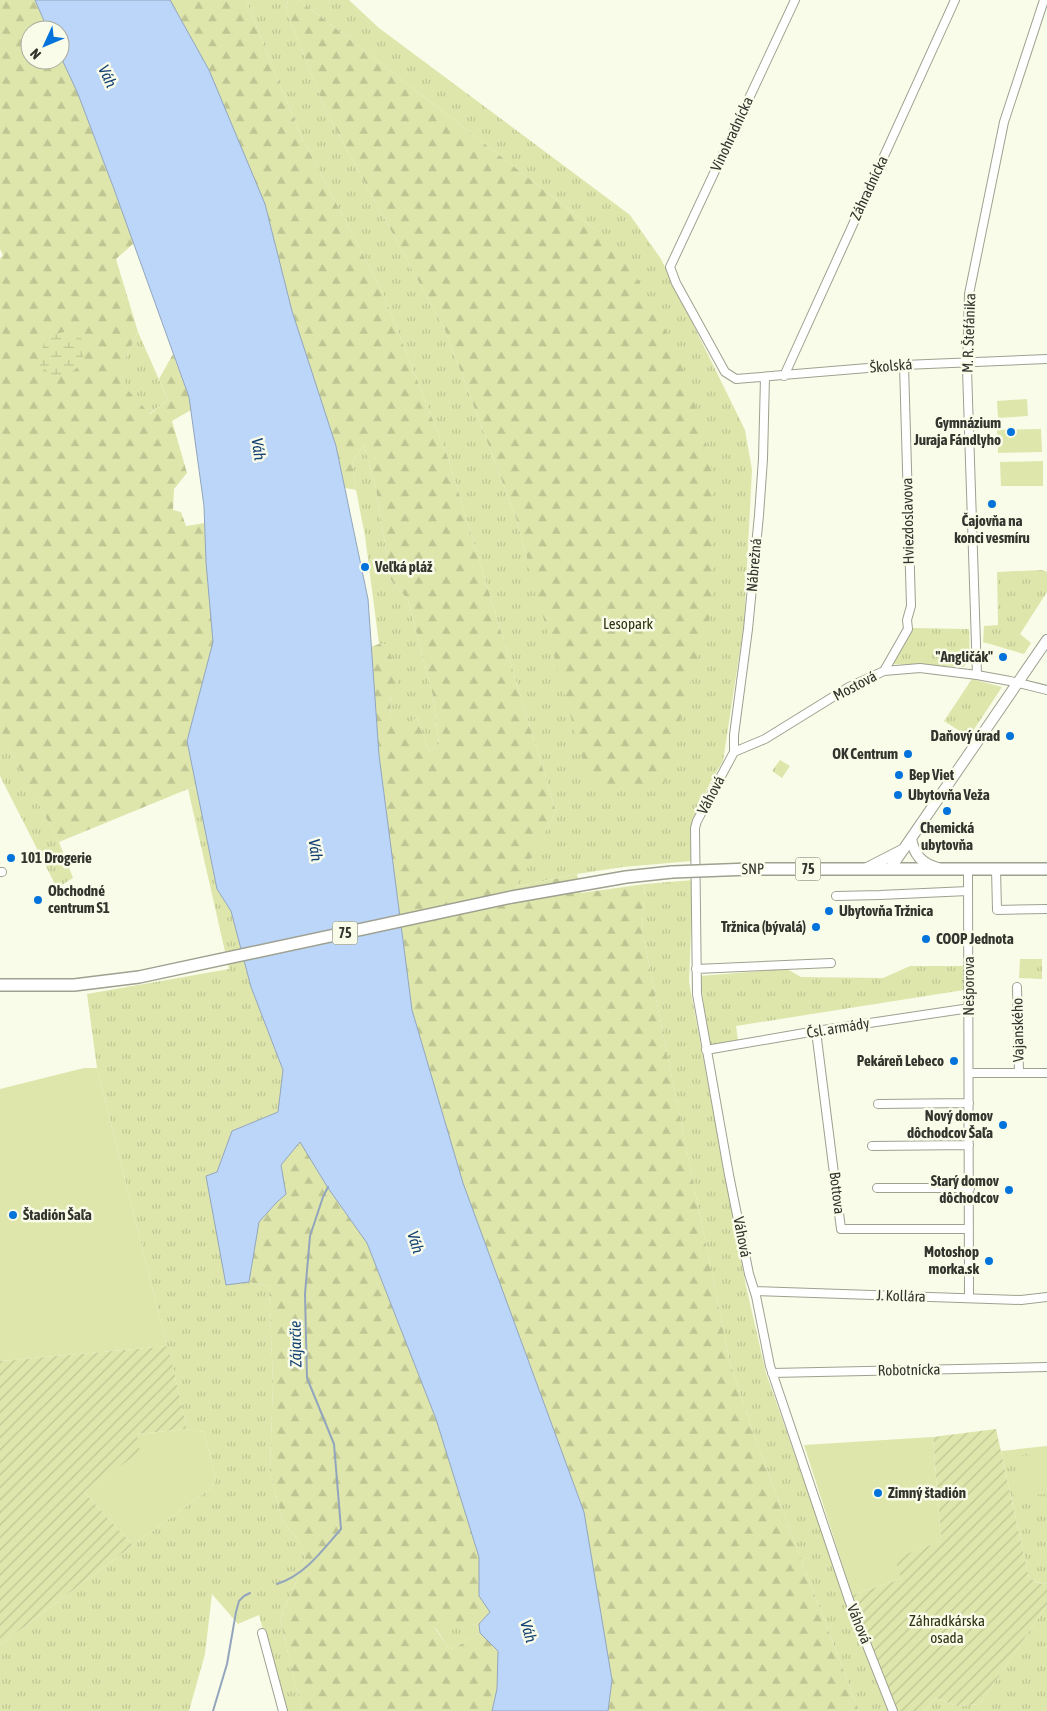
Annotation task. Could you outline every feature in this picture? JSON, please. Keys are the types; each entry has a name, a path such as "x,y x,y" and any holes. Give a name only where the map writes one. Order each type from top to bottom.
{"main road":[{"path":"890,869 1047,640"},
{"path":"911,838 916,855 930,866 943,869"},
{"path":"865,869 904,848"},
{"name":"SNP","path":"2,985 74,985 140,977 512,897 626,877 672,872 750,869 1047,869"}],"street":[{"name":"Vinohradnícka","path":"736,379 725,372 676,283 670,268 795,0"},
{"name":"Záhradnícka","path":"784,376 955,0"},
{"name":"M. R. Štefánika","path":"977,675 968,361 969,294 1004,122 1044,0"},
{"name":"Školská","path":"736,379 904,365 1047,359"},
{"name":"Hviezdoslavova","path":"884,671 908,629 907,620 911,606 904,365"},
{"name":"Nábrežná","path":"734,752 734,735 748,629 759,515 763,459 765,378"},
{"name":"Mostová","path":"734,752 765,739 849,687 884,671 920,668 977,675 1047,690"},
{"name":"Váhová","path":"734,752 697,820 695,828 696,986 706,1050 749,1274 755,1292 772,1373 849,1600 893,1711"},
{"name":"Nešporova","path":"968,869 970,1298"},
{"path":"996,869 997,910 1047,908"},
{"path":"836,896 880,896 968,891"},
{"path":"696,969 831,963"},
{"name":"Vajanského","path":"1017,987 1019,1073"},
{"name":"Čsl. armády","path":"706,1050 970,1008"},
{"name":"Bottova","path":"816,1031 841,1229 969,1229"},
{"name":"Vajanského","path":"970,1073 1047,1073"},
{"path":"878,1104 969,1103"},
{"path":"872,1146 969,1145"},
{"path":"877,1188 970,1188"},
{"name":"J. Kollára","path":"755,1292 1021,1300 1047,1297"},
{"name":"Robotnícka","path":"772,1373 1047,1367"},
{"path":"262,1633 283,1711"}],"green space":[{"path":"0,0 35,0 44,20 20,20 20,70 67,70 78,94 134,243 116,259 138,332 125,359 125,387 150,414 168,400 159,379 173,354 189,397 191,410 172,421 187,473 174,489 173,510 181,512 186,526 205,523 206,562 213,642 187,741 197,788 188,789 59,842 0,732 0,259 3,255 0,249"},
{"path":"170,0 246,0 299,132 382,291 449,461 556,812 516,887 577,874 581,893 645,884 642,930 730,1363 755,1438 859,1711 608,1711 612,1680 584,1512 463,1183 412,1010 379,755 371,647 379,644 388,645 398,681 390,695 391,716 405,727 417,717 429,752 439,744 433,696 408,600 391,580 376,489 364,445 352,462 356,490 345,488 336,446 292,311 265,204 209,70"},
{"name":"Lesopark","path":"246,0 288,0 286,10 326,111 445,330 516,518 527,558 597,231 299,0 349,0 379,28 630,215 661,259 745,430 752,470 744,624 723,761 710,783 690,829 692,861 623,867 515,887 556,812 449,461 382,291 299,132"},
{"name":"Lesopark","path":"288,0 299,0 597,231 631,267 676,349 702,426 713,474 712,610 683,708 664,784 590,787 516,518 445,330 326,111 286,10"},
{"path":"69,331 82,339 86,351 74,370 54,376 40,366 43,345 54,335"},
{"path":"138,332 168,400 149,414 125,387 125,359"},
{"path":"1027,399 1028,416 998,418 997,401"},
{"path":"1041,429 1042,452 998,453 997,430"},
{"path":"364,445 376,489 391,580 408,600 433,696 439,744 429,752 417,717 405,728 391,716 388,645 379,644 365,536 352,462"},
{"path":"1043,461 1043,486 1001,486 1000,462"},
{"path":"1042,570 1047,572 1047,592 1020,634 1031,643 1024,654 983,642 984,626 998,625 997,572"},
{"path":"912,628 969,629 970,661 963,667 891,664"},
{"path":"972,679 1002,687 969,737 944,721"},
{"path":"0,731 59,842 73,878 57,888 0,776"},
{"path":"780,760 790,766 782,778 772,771"},
{"path":"197,788 217,889 231,911 251,987 283,1070 278,1112 232,1131 217,1172 226,1285 249,1282 269,1286 273,1382 270,1470 282,1520 302,1546 305,1560 280,1620 302,1711 285,1711 259,1615 238,1624 212,1594 205,1654 189,1711 0,1711 0,1645 210,1489 216,1480 204,1432 187,1429 97,1068 87,994 229,969 188,789"},
{"path":"693,880 689,982 746,1286 766,1373 845,1597 889,1711 859,1711 755,1438 730,1363 642,930 645,884"},
{"path":"1020,959 1042,959 1042,979 1019,978"},
{"path":"910,966 964,966 964,990 736,1026 738,1040 709,1045 700,976 787,969 801,977 883,978"},
{"path":"84,1068 97,1068 168,1346 0,1361 0,1089"},
{"path":"300,1141 328,1188 367,1243 436,1419 479,1557 479,1596 490,1612 479,1624 435,1628 449,1649 457,1647 480,1633 498,1651 497,1689 492,1711 302,1711 280,1620 305,1560 302,1546 282,1520 270,1470 273,1382 269,1286 249,1282 259,1222 286,1194 281,1165"},
{"path":"168,1346 187,1429 137,1434 141,1452 84,1492 133,1545 0,1645 0,1361"},
{"path":"187,1429 204,1432 216,1480 210,1489 133,1545 84,1492 140,1452 137,1434"},
{"name":"Záhradkárska osada","path":"996,1429 1029,1578 1042,1584 1047,1583 1047,1605 980,1704 957,1706 936,1698 924,1711 896,1711 852,1595 901,1579 894,1558 941,1541 933,1437"},
{"name":"Zimný štadión","path":"933,1437 941,1541 895,1558 901,1579 852,1595 804,1445"},
{"path":"1047,1446 1047,1583 1043,1584 1029,1578 1001,1451"},
{"path":"1047,1454 1047,1494 1014,1496 1013,1476 1020,1475 1018,1456"},
{"path":"1047,1605 1047,1711 924,1711 936,1698 957,1706 980,1704"},
{"path":"479,1624 480,1633 457,1647 449,1649 435,1627"}],"water":[{"name":"Váh","path":"35,0 170,0 209,70 265,204 292,311 336,446 368,599 379,755 412,1010 463,1183 584,1512 612,1680 608,1711 492,1711 497,1689 498,1651 480,1633 479,1624 490,1612 479,1596 479,1557 436,1419 367,1243 328,1188 300,1142 281,1165 286,1194 259,1222 249,1282 226,1285 206,1176 217,1172 232,1131 278,1112 283,1070 251,987 231,911 217,889 187,741 213,642 206,562 204,506 189,397 114,189 67,70 70,70 70,20 44,20"}],"waterway":[{"name":"Zájarčie","path":"277,1584 296,1575 305,1568 320,1554 341,1529 334,1444 307,1378 305,1294 310,1236 328,1187"},
{"name":"Zájarčie","path":"213,1711 227,1664 239,1601 250,1593"}],"place":[{"name":"Gymnázium Juraja Fándlyho","path":"1011,432"},
{"name":"Čajovňa na konci vesmíru","path":"992,504"},
{"name":"Veľká pláž","path":"365,567"},
{"name":"\"Angličák\"","path":"1003,657"},
{"name":"Daňový úrad","path":"1010,736"},
{"name":"OK Centrum","path":"908,754"},
{"name":"Bep Viet","path":"899,775"},
{"name":"Ubytovňa Veža","path":"898,795"},
{"name":"Chemická ubytovňa","path":"947,811"},
{"name":"101 Drogerie","path":"11,858"},
{"name":"Obchodné centrum S1","path":"38,900"},
{"name":"Ubytovňa Tržnica","path":"829,911"},
{"name":"Tržnica (bývalá)","path":"816,927"},
{"name":"COOP Jednota","path":"926,939"},
{"name":"Pekáreň Lebeco","path":"954,1061"},
{"name":"Nový domov dôchodcov Šaľa","path":"1003,1125"},
{"name":"Starý domov dôchodcov","path":"1009,1190"},
{"name":"Štadión Šaľa","path":"13,1215"},
{"name":"Motoshop morka.sk","path":"989,1261"},
{"name":"Zimný štadión","path":"878,1493"}]}
